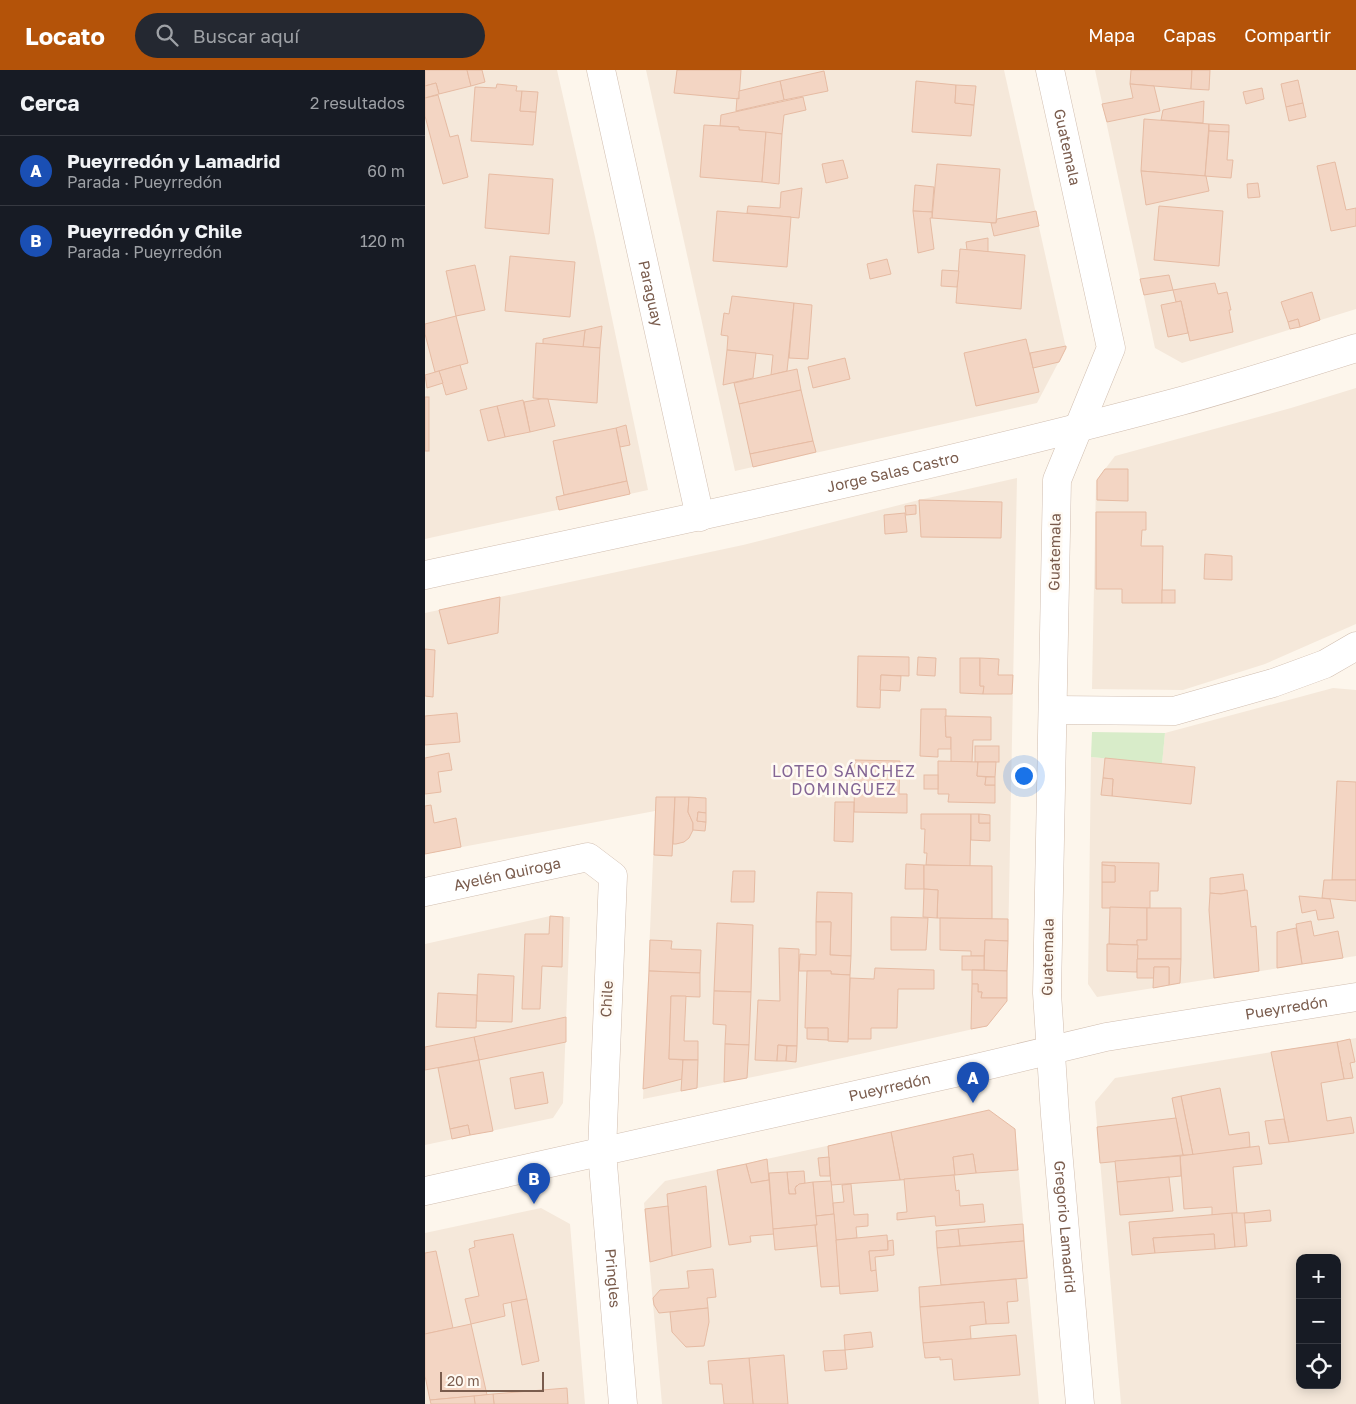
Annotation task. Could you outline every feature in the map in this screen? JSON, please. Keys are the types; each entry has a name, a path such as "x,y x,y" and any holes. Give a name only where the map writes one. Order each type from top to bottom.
{"street":[{"name":"Paraguay","path":"601,70 699,517"},
{"name":"Guatemala","path":"1050,70 1111,348 1057,480 1047,992 1051,1051"},
{"name":"Jorge Salas Castro","path":"425,575 699,517 1078,427 1183,400 1356,348"},
{"path":"1053,710 1174,711 1273,683 1325,664 1356,646"},
{"path":"1325,664 1356,669"},
{"name":"Ayelén Quiroga","path":"425,892 589,857"},
{"name":"Chile","path":"589,857 613,876 602,1152"},
{"name":"Pueyrredón","path":"425,1191 1051,1051 1106,1037 1356,997"},
{"name":"Gregorio Lamadrid","path":"1051,1051 1079,1404"},
{"name":"Pringles","path":"602,1152 623,1404"}],"shaded area":[{"path":"425,70 557,70 595,237 648,490 425,539"},
{"path":"646,70 1004,70 1066,348 1037,403 735,471"},
{"path":"1095,70 1356,70 1356,309 1182,363 1155,348"},
{"path":"1356,388 1356,624 1265,664 1183,690 1092,689 1096,481 1115,456 1291,408"},
{"path":"1017,478 1007,1001 987,1026 797,1068 643,1099 655,811 425,854 425,613 743,545 919,500"},
{"path":"1333,688 1356,690 1356,956 1097,997 1088,984 1091,757 1162,764 1165,733"},
{"path":"550,916 570,917 563,1103 553,1118 425,1145 425,944"},
{"path":"1356,1038 1356,1404 1121,1404 1095,1102 1115,1078"},
{"path":"1015,1129 1039,1404 662,1404 644,1203 665,1181 891,1132"},
{"path":"541,1208 570,1224 585,1404 425,1404 425,1233"}],"green space":[{"path":"1092,732 1165,733 1162,764 1091,757"}],"building":[{"path":"425,70 467,70 471,86 439,94 436,83 425,86"},
{"path":"467,70 482,70 485,82 471,86"},
{"path":"677,70 741,70 739,99 674,93"},
{"path":"1131,70 1192,70 1191,89 1130,84"},
{"path":"1192,70 1210,70 1209,90 1191,89"},
{"path":"824,71 828,91 784,100 780,81"},
{"path":"1298,80 1303,103 1286,107 1281,84"},
{"path":"780,81 784,100 736,111 739,91"},
{"path":"916,81 956,85 955,103 974,105 971,136 912,132"},
{"path":"436,83 439,94 425,98 425,86"},
{"path":"497,84 517,86 516,91 522,91 520,111 536,112 533,145 471,141 475,87 496,88"},
{"path":"1130,84 1154,86 1160,111 1107,122 1102,104 1133,98"},
{"path":"956,85 976,86 974,105 955,103"},
{"path":"1262,88 1264,99 1246,104 1243,92"},
{"path":"522,91 538,92 536,112 520,111"},
{"path":"438,95 450,137 458,135 468,177 443,184 425,116 425,98"},
{"path":"803,97 806,110 784,115 782,134 739,130 739,127 720,126 721,115"},
{"path":"1204,101 1203,123 1161,120 1163,110"},
{"path":"1303,103 1306,117 1289,121 1286,107"},
{"path":"1144,119 1209,124 1205,176 1141,171"},
{"path":"1209,124 1229,125 1229,132 1209,131"},
{"path":"704,125 739,127 739,130 766,132 762,182 700,177"},
{"path":"1209,131 1229,132 1227,160 1233,160 1231,178 1205,176"},
{"path":"766,132 782,134 779,184 762,182"},
{"path":"843,160 848,178 826,183 822,164"},
{"path":"1335,162 1346,210 1356,208 1356,226 1331,231 1317,166"},
{"path":"937,164 1000,169 996,223 932,218"},
{"path":"1141,171 1206,176 1209,191 1146,205"},
{"path":"489,174 553,179 549,234 485,228"},
{"path":"1258,183 1260,197 1248,198 1247,184"},
{"path":"915,185 934,187 932,212 913,211"},
{"path":"802,188 799,218 747,213 748,206 780,208 781,192"},
{"path":"1159,206 1223,211 1219,266 1154,260"},
{"path":"717,211 791,217 787,267 713,261"},
{"path":"913,211 932,212 932,218 930,218 934,249 918,253"},
{"path":"1036,211 1039,226 994,236 991,223 996,223 997,219"},
{"path":"988,238 988,252 967,250 966,242"},
{"path":"960,249 1025,255 1021,309 956,303"},
{"path":"510,256 575,262 570,317 505,311"},
{"path":"887,259 891,274 870,279 867,264"},
{"path":"475,265 485,310 456,316 446,271"},
{"path":"942,270 959,271 957,287 941,286"},
{"path":"1169,275 1173,290 1144,295 1140,279"},
{"path":"1215,283 1218,294 1227,292 1233,332 1190,341 1181,301 1176,302 1173,290"},
{"path":"1312,292 1320,320 1300,327 1298,319 1288,322 1281,302"},
{"path":"732,296 794,303 787,371 771,375 773,355 727,350 728,336 721,335 724,313 729,314"},
{"path":"1181,301 1188,333 1168,337 1161,305"},
{"path":"794,303 812,305 808,359 789,358"},
{"path":"456,316 468,363 435,372 425,334 425,324"},
{"path":"1298,319 1300,327 1290,329 1288,322"},
{"path":"602,326 600,348 583,347 585,330"},
{"path":"585,330 583,347 543,344 543,339"},
{"path":"1026,339 1039,392 976,406 964,353"},
{"path":"536,343 600,348 597,403 533,398"},
{"path":"1066,346 1059,362 1033,368 1030,353"},
{"path":"727,350 756,353 753,378 723,385"},
{"path":"845,358 850,379 813,388 808,367"},
{"path":"460,365 467,389 446,395 439,371"},
{"path":"797,369 801,390 739,404 734,383"},
{"path":"439,371 443,383 427,388 425,375"},
{"path":"801,390 813,441 750,454 739,404"},
{"path":"425,397 429,397 429,451 425,451"},
{"path":"548,399 555,426 530,432 524,402"},
{"path":"523,400 530,432 505,437 497,406"},
{"path":"497,406 505,437 488,441 480,410"},
{"path":"626,425 630,445 620,447 616,428"},
{"path":"616,428 627,481 564,495 553,441"},
{"path":"813,441 816,452 753,467 750,454"},
{"path":"1105,469 1128,469 1128,501 1097,500 1097,480"},
{"path":"627,481 630,494 559,510 556,497"},
{"path":"919,500 1002,502 1001,538 921,537"},
{"path":"916,505 916,514 906,515 905,506"},
{"path":"1096,512 1146,512 1146,530 1142,530 1141,546 1163,546 1162,603 1122,603 1122,589 1096,589"},
{"path":"905,513 907,532 885,534 884,515"},
{"path":"1205,554 1232,556 1232,580 1204,579"},
{"path":"1162,590 1175,590 1175,603 1162,603"},
{"path":"500,597 498,633 448,644 439,610"},
{"path":"425,649 435,650 433,697 425,696"},
{"path":"858,656 909,657 909,676 881,675 880,708 857,707"},
{"path":"918,657 936,658 935,676 917,675"},
{"path":"960,658 980,658 980,686 984,686 983,694 960,693"},
{"path":"980,658 999,659 998,675 1013,675 1012,694 983,694 984,686 980,686"},
{"path":"881,675 901,676 900,691 880,690"},
{"path":"921,709 946,709 946,737 951,737 951,749 938,749 938,757 920,756"},
{"path":"457,713 460,742 425,745 425,716"},
{"path":"945,716 991,717 991,740 973,740 972,762 951,762 951,737 946,737"},
{"path":"975,746 999,746 999,762 975,762"},
{"path":"449,753 452,770 438,772 441,792 425,794 425,758"},
{"path":"1105,758 1195,767 1191,804 1112,796 1113,779 1103,778"},
{"path":"855,760 900,761 899,794 907,794 907,813 854,812"},
{"path":"938,761 978,762 977,776 986,777 985,785 995,785 995,803 948,802 949,794 938,794"},
{"path":"978,762 996,762 995,777 977,776"},
{"path":"924,775 938,775 938,789 924,789"},
{"path":"986,777 995,777 995,785 985,785"},
{"path":"1103,778 1113,779 1112,796 1101,795"},
{"path":"1337,781 1356,782 1356,880 1332,880"},
{"path":"656,797 675,797 672,856 654,855"},
{"path":"675,797 689,797 688,812 693,823 693,830 689,838 684,842 673,844"},
{"path":"689,797 706,798 706,813 698,812 697,821 706,822 705,831 693,830 693,823 688,812"},
{"path":"835,802 854,802 853,842 834,841"},
{"path":"431,805 434,823 456,818 461,847 425,854 425,806"},
{"path":"698,812 706,813 706,822 697,821"},
{"path":"921,814 971,814 970,866 926,865 927,853 924,853 925,829 921,829"},
{"path":"971,814 979,814 979,823 990,823 990,841 971,840"},
{"path":"979,814 990,815 990,823 979,823"},
{"path":"1102,862 1159,863 1158,891 1150,891 1150,908 1102,908 1102,882 1115,882 1115,866 1102,865"},
{"path":"906,864 924,865 924,889 905,889"},
{"path":"924,865 992,866 992,919 937,918 938,890 924,889"},
{"path":"1102,865 1115,866 1115,882 1102,882"},
{"path":"733,871 755,871 754,902 731,902"},
{"path":"1243,874 1245,890 1221,894 1210,893 1210,878"},
{"path":"1324,880 1356,880 1356,901 1322,898"},
{"path":"924,889 938,890 937,918 923,917"},
{"path":"1247,890 1251,927 1256,926 1259,971 1214,978 1209,910 1210,893 1221,894"},
{"path":"817,892 852,893 851,956 830,955 831,922 816,922"},
{"path":"1299,896 1330,899 1334,918 1318,920 1316,910 1302,913"},
{"path":"1110,907 1147,908 1147,940 1137,940 1138,945 1109,944"},
{"path":"1147,908 1181,908 1181,959 1137,959 1137,940 1147,940"},
{"path":"550,916 563,917 562,967 542,966 540,1009 522,1009 525,934 549,934"},
{"path":"891,917 928,918 926,950 891,950"},
{"path":"940,918 1008,919 1008,941 985,940 984,956 971,956 971,951 940,950"},
{"path":"1311,921 1314,936 1338,931 1343,958 1302,964 1296,924"},
{"path":"816,922 831,922 830,955 851,956 850,975 831,974 831,971 799,971 800,954 816,955"},
{"path":"717,923 753,925 751,992 714,991"},
{"path":"1296,928 1302,964 1277,968 1277,932"},
{"path":"650,940 672,941 671,949 701,950 700,973 649,971"},
{"path":"985,940 1008,941 1007,971 984,970"},
{"path":"1107,944 1138,945 1137,972 1107,971"},
{"path":"779,948 799,949 797,1046 778,1045 777,1061 755,1060 758,1000 780,1001"},
{"path":"962,956 984,956 984,970 962,970"},
{"path":"1137,959 1181,959 1180,983 1169,985 1169,967 1154,967 1154,978 1137,978"},
{"path":"1154,967 1169,967 1169,985 1153,988"},
{"path":"875,968 934,970 934,989 898,989 897,1028 871,1028 871,1039 848,1039 850,978 874,979"},
{"path":"972,970 1007,971 1007,998 981,998 982,992 978,992 978,984 972,984"},
{"path":"649,971 700,973 700,997 671,996 669,1059 683,1060 682,1079 643,1089"},
{"path":"807,971 831,971 831,974 850,975 848,1042 828,1041 828,1028 805,1028"},
{"path":"478,974 514,976 512,1022 476,1021"},
{"path":"972,984 978,984 978,992 982,992 981,998 1007,998 1007,1001 987,1026 971,1029"},
{"path":"714,991 751,992 749,1045 725,1044 726,1025 713,1024"},
{"path":"438,993 477,995 476,1028 436,1027"},
{"path":"671,996 686,996 684,1041 698,1041 698,1060 669,1059"},
{"path":"566,1017 566,1042 479,1060 474,1037"},
{"path":"807,1028 828,1028 828,1040 807,1039"},
{"path":"474,1037 479,1060 425,1070 425,1047"},
{"path":"1350,1039 1355,1062 1350,1063 1353,1078 1344,1079 1337,1042"},
{"path":"1337,1042 1344,1079 1321,1083 1327,1121 1351,1117 1354,1133 1289,1142 1271,1052"},
{"path":"725,1044 749,1045 747,1078 724,1082"},
{"path":"778,1045 787,1046 786,1061 777,1061"},
{"path":"787,1046 797,1046 796,1062 786,1061"},
{"path":"479,1060 493,1131 470,1135 468,1125 450,1129 438,1068"},
{"path":"683,1060 698,1060 697,1088 681,1091"},
{"path":"543,1072 548,1103 515,1109 510,1078"},
{"path":"1220,1088 1229,1135 1249,1132 1250,1147 1193,1155 1181,1096"},
{"path":"1181,1096 1193,1155 1183,1155 1172,1098"},
{"path":"989,1110 1015,1129 1018,1170 976,1173 973,1154 953,1157 955,1175 900,1180 891,1132"},
{"path":"1176,1118 1183,1155 1100,1163 1097,1127"},
{"path":"1284,1119 1289,1142 1269,1144 1265,1121"},
{"path":"468,1125 470,1135 452,1139 450,1129"},
{"path":"891,1132 900,1180 831,1185 828,1146"},
{"path":"1259,1146 1262,1164 1233,1167 1237,1213 1212,1215 1212,1207 1184,1209 1180,1156"},
{"path":"973,1154 976,1173 955,1175 953,1157"},
{"path":"1180,1156 1181,1176 1117,1182 1115,1161"},
{"path":"829,1157 830,1176 820,1176 818,1158"},
{"path":"767,1159 769,1180 751,1183 746,1164"},
{"path":"746,1164 751,1183 769,1180 774,1234 750,1236 751,1242 729,1245 717,1170"},
{"path":"804,1171 805,1183 796,1186 796,1194 789,1194 787,1172"},
{"path":"787,1172 789,1194 796,1194 795,1188 799,1184 813,1182 817,1225 773,1229 769,1173"},
{"path":"954,1175 956,1191 959,1190 960,1206 983,1204 985,1222 936,1226 935,1216 897,1220 897,1213 907,1212 904,1179"},
{"path":"1169,1177 1173,1211 1120,1215 1117,1182"},
{"path":"831,1181 834,1214 816,1216 813,1182"},
{"path":"851,1184 854,1215 868,1214 868,1226 856,1227 857,1238 836,1240 833,1203 844,1202 842,1185"},
{"path":"706,1186 711,1247 672,1256 667,1194"},
{"path":"668,1206 672,1256 650,1262 645,1209"},
{"path":"1270,1210 1271,1221 1245,1223 1244,1213"},
{"path":"1232,1213 1235,1247 1215,1249 1214,1234 1153,1238 1155,1253 1132,1255 1129,1222"},
{"path":"1232,1213 1244,1213 1247,1246 1235,1247"},
{"path":"834,1214 840,1286 821,1287 815,1225 817,1225 816,1216"},
{"path":"1023,1224 1024,1241 960,1246 958,1229"},
{"path":"815,1225 817,1246 775,1250 773,1229"},
{"path":"958,1229 960,1246 937,1248 936,1231"},
{"path":"513,1234 527,1299 503,1304 505,1316 471,1324 465,1299 479,1296 469,1249 475,1247 474,1241"},
{"path":"1214,1234 1215,1249 1155,1253 1153,1238"},
{"path":"887,1235 888,1250 869,1251 871,1271 876,1270 878,1291 840,1294 836,1240"},
{"path":"893,1240 894,1255 875,1257 876,1270 871,1271 869,1251 888,1250 888,1241"},
{"path":"1024,1241 1027,1278 941,1285 937,1248"},
{"path":"436,1251 453,1328 425,1334 425,1253"},
{"path":"713,1269 716,1297 707,1298 708,1308 659,1313 654,1305 653,1298 660,1290 689,1288 687,1271"},
{"path":"1016,1279 1018,1301 1007,1302 1009,1323 986,1324 984,1302 920,1307 919,1287"},
{"path":"527,1299 539,1361 522,1365 511,1302"},
{"path":"984,1302 986,1324 970,1326 971,1339 923,1343 920,1307"},
{"path":"708,1308 709,1322 704,1346 686,1347 672,1332 670,1312"},
{"path":"471,1324 487,1395 430,1400 425,1376 425,1334"},
{"path":"871,1332 873,1347 845,1350 844,1335"},
{"path":"1016,1335 1020,1375 954,1380 952,1359 940,1360 940,1357 925,1358 923,1343"},
{"path":"845,1350 847,1369 825,1371 823,1351"},
{"path":"784,1355 788,1404 753,1404 749,1358"},
{"path":"749,1358 753,1404 724,1404 722,1384 710,1384 708,1361"},
{"path":"567,1388 568,1404 494,1404 493,1394"},
{"path":"493,1394 494,1404 475,1404 474,1396"},
{"path":"474,1396 475,1404 431,1404 430,1400"}],"place":[{"name":"Pueyrredón y Lamadrid","path":"973,1103"},
{"name":"Pueyrredón y Chile","path":"534,1204"}],"district":[{"name":"LOTEO SÁNCHEZ DOMINGUEZ","path":"844,780"}]}
